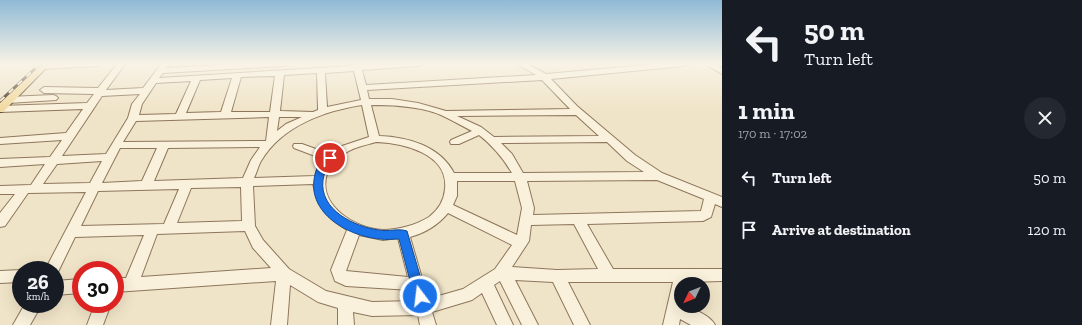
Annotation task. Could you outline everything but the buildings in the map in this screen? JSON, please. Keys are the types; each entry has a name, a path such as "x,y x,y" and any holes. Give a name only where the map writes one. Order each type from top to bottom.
{"main road":[{"path":"0,109 29,79"}],"street":[{"path":"0,222 53,159 110,79"},
{"path":"56,261 116,145 133,118 137,104 153,81 173,79"},
{"path":"180,116 195,79"},
{"path":"225,115 236,79"},
{"path":"270,143 279,79"},
{"path":"318,113 320,79"},
{"path":"360,79 375,139"},
{"path":"362,88 519,79"},
{"path":"526,220 703,216 707,214 716,200 658,176 631,158 608,139 546,79"},
{"path":"44,90 100,92 146,91"},
{"path":"8,100 53,98"},
{"path":"366,102 392,102 418,106 444,113 461,120 480,131 492,140 508,157 520,177 528,208 521,244 502,273 467,295 423,308 372,309 323,297 284,274 258,244 249,226 247,182 256,160 270,143 290,126 318,113 344,105 366,102"},
{"path":"0,109 87,109"},
{"path":"35,114 87,109"},
{"path":"444,113 579,112"},
{"path":"133,118 318,113"},
{"path":"455,142 480,131"},
{"path":"0,141 68,136"},
{"path":"375,139 394,139 413,144 429,152 442,163 450,177 452,191 447,207 438,218 423,228 403,234 381,235 355,228 341,222 327,209 320,195 318,180 322,167 330,158 344,147 375,139"},
{"path":"492,140 608,139"},
{"path":"116,145 270,143"},
{"path":"146,185 164,145"},
{"path":"298,146 330,158"},
{"path":"0,164 53,159 110,157"},
{"path":"450,177 658,176"},
{"path":"0,190 318,180"},
{"path":"169,228 187,184"},
{"path":"447,207 521,244"},
{"path":"578,219 609,276"},
{"path":"71,232 249,226"},
{"path":"355,228 338,270 341,277 346,279 417,284"},
{"path":"131,284 153,229"},
{"path":"403,234 428,325"},
{"path":"502,273 557,276 722,275"},
{"path":"502,273 530,325"},
{"path":"124,284 284,274"},
{"path":"279,325 284,274"},
{"path":"0,277 12,276"},
{"path":"557,276 582,325"},
{"path":"485,283 506,325"},
{"path":"345,302 346,325"},
{"path":"671,325 674,312"},
{"path":"21,325 28,313"},
{"path":"95,325 100,313"},
{"path":"684,313 707,325"}],"railway":[{"path":"0,101 24,79"}],"route":[{"path":"330,158 322,167 318,180 320,195 327,209 341,222 359,231 381,235 403,234 420,296"}]}
